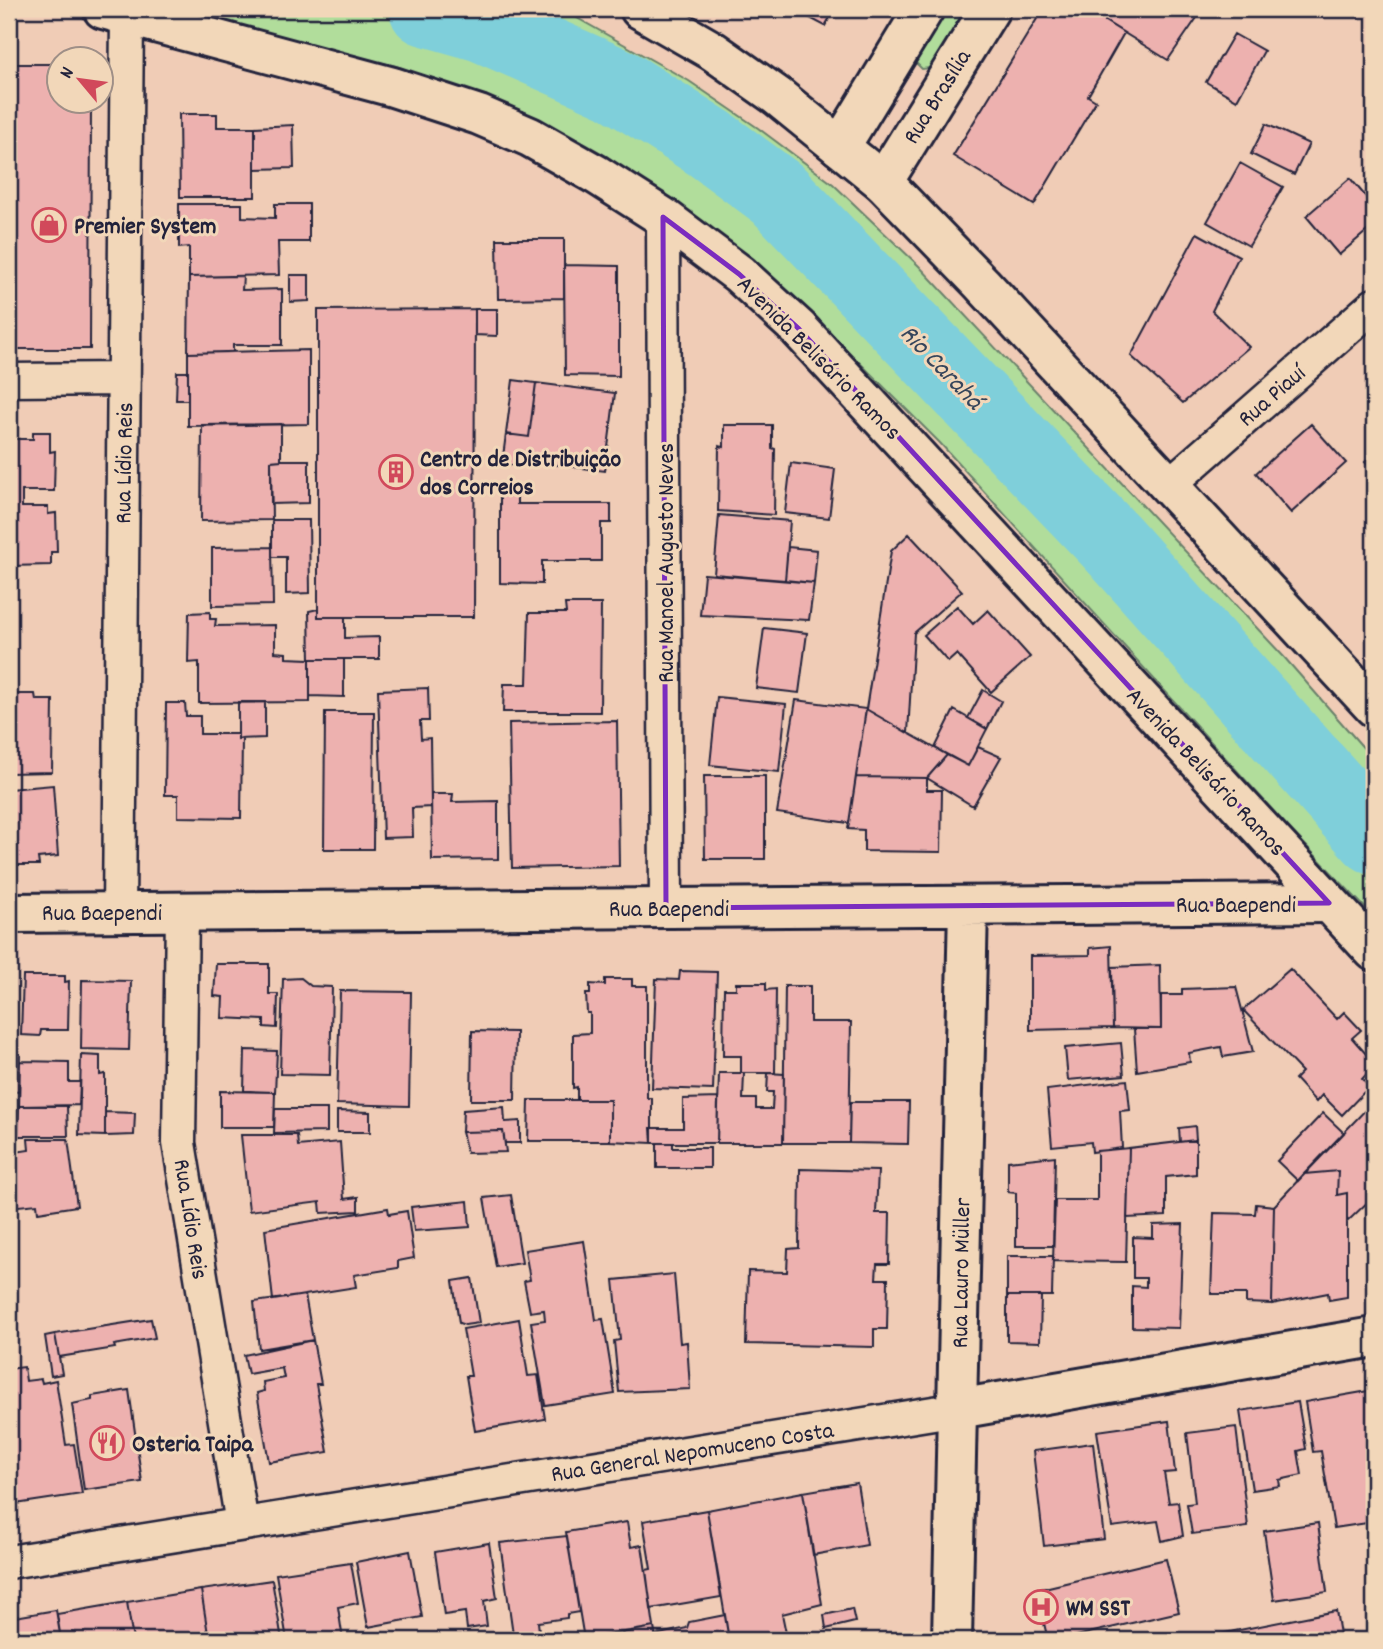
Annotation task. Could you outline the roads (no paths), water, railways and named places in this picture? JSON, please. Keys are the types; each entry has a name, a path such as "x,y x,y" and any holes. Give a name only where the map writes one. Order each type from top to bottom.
{"main road":[{"path":"640,9 713,51 777,96 883,182 982,284 1374,707"},
{"path":"840,147 924,9"},
{"name":"Rua Brasília","path":"883,182 989,9"},
{"name":"Avenida Belisário Ramos","path":"115,12 393,87 479,115 552,150 663,217 739,274 798,328 1374,951"},
{"name":"Rua Baependi","path":"9,913 1329,903"},
{"name":"Rua Lauro Müller","path":"953,1640 968,906"},
{"name":"Rua General Nepomuceno Costa","path":"958,1409 1374,1337"}],"street":[{"name":"Rua Lídio Reis","path":"115,12 124,379 119,912"},
{"name":"Rua Manoel Augusto Neves","path":"663,217 666,908"},
{"name":"Rua Piauí","path":"1169,485 1374,305"},
{"path":"9,380 124,379"},
{"name":"Rua Lídio Reis","path":"182,911 180,1143 243,1524"},
{"name":"Rua General Nepomuceno Costa","path":"9,1562 958,1409"}],"waterway":[{"name":"Rio Carahá","path":"426,9 482,25 616,84 709,143 778,194 1113,544 1374,837"}],"place":[{"name":"Premier System","path":"49,225"},
{"name":"Centro de Distribuição dos Correios","path":"396,472"},
{"name":"Osteria Taipa","path":"107,1443"},
{"name":"WM SST","path":"1041,1607"}]}
